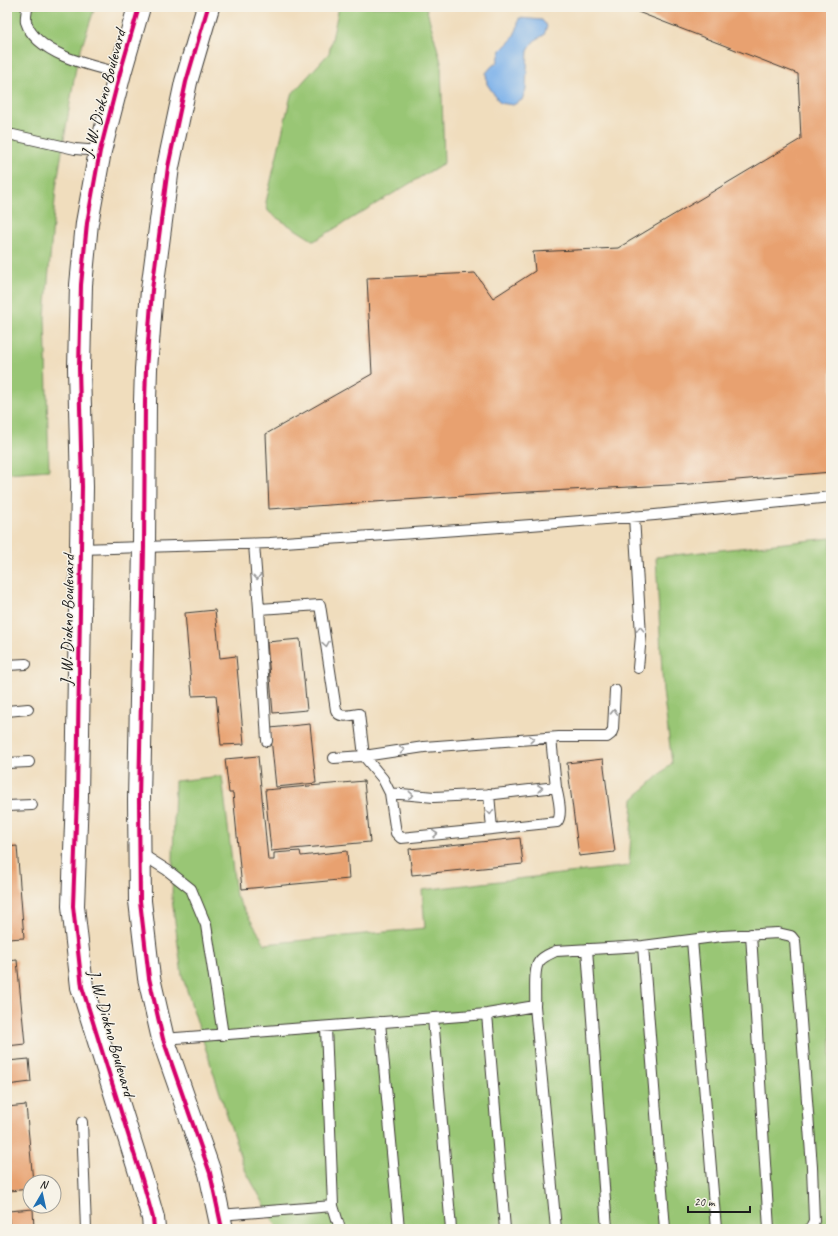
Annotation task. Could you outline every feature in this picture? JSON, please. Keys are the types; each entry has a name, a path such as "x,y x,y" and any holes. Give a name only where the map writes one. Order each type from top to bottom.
{"street":[{"name":"J. W. Diokno Boulevard","path":"139,7 100,151 87,223 81,285 79,368 82,487 78,796 73,906 82,987 142,1179 154,1229"},
{"path":"208,7 186,82 168,167 152,290 146,370 139,800 140,901 149,978 163,1040 210,1174 221,1222"}],"lane":[{"path":"27,7 26,20 30,31 40,42 64,57 91,66 120,73"},
{"path":"7,135 19,136 75,149 100,151"},
{"path":"81,549 254,544 531,525 831,497"},
{"path":"634,516 640,636 638,668"},
{"path":"254,544 267,742"},
{"path":"259,609 320,606 337,714 340,716 359,714 364,756 383,779 390,793 396,833 401,838 557,822 560,814 551,738"},
{"path":"7,665 26,664"},
{"path":"334,758 364,756 424,747 559,737 607,737 611,734 613,729 615,690"},
{"path":"7,711 28,709"},
{"path":"7,763 29,762"},
{"path":"390,793 434,797 489,794 556,787"},
{"path":"489,794 492,829"},
{"path":"7,806 32,805"},
{"path":"140,853 167,870 192,889 206,925 223,1035"},
{"path":"556,1229 535,1006 536,967 540,961 544,957 556,951 642,946 722,936 778,933 791,936 795,941 812,1167 814,1221 810,1229"},
{"path":"751,934 769,1229"},
{"path":"692,940 716,1229"},
{"path":"642,946 665,1229"},
{"path":"587,949 607,1229"},
{"path":"163,1040 487,1014 535,1006"},
{"path":"487,1014 505,1229"},
{"path":"433,1018 451,1229"},
{"path":"380,1022 399,1229"},
{"path":"326,1027 333,1206 340,1229"},
{"path":"82,1122 86,1229"},
{"path":"221,1222 333,1206"}],"green space":[{"path":"7,7 95,7 77,61 56,188 45,316 49,470 7,473"},
{"path":"339,7 426,7 441,62 444,163 314,241 274,216 268,211 266,202 291,95 329,53"},
{"path":"831,538 831,1229 278,1229 244,1168 182,975 172,899 175,781 222,776 236,896 265,944 425,928 422,890 629,866 633,799 672,763 663,691 656,557"}],"water":[{"path":"519,18 542,20 547,26 544,35 534,41 528,51 526,89 522,100 513,105 500,103 487,84 486,73 497,63 501,50 512,39 517,29"}],"building":[{"path":"625,7 831,7 831,472 690,484 509,493 269,509 266,434 372,374 367,278 475,273 493,298 535,271 533,252 618,248 801,139 798,74"},
{"path":"215,610 220,658 236,656 244,744 221,745 216,695 192,696 185,613"},
{"path":"300,639 307,710 273,713 267,642"},
{"path":"310,724 316,783 276,787 270,728"},
{"path":"258,756 268,860 274,860 274,853 300,851 301,856 347,851 349,879 242,889 233,793 229,793 225,759"},
{"path":"603,759 615,852 579,856 567,763"},
{"path":"364,781 370,842 271,851 265,790"},
{"path":"520,838 523,864 412,875 409,849"},
{"path":"17,846 24,938 7,939 7,847"},
{"path":"17,960 25,1044 7,1046 7,961"},
{"path":"29,1059 31,1082 7,1085 7,1061"},
{"path":"26,1105 32,1174 22,1174 22,1190 9,1191 7,1167 7,1107"},
{"path":"22,1210 22,1214 33,1214 34,1229 10,1229 8,1211"}],"cycle path":[{"path":"139,7 100,151 87,223 81,285 79,368 82,487 77,796 73,906 82,987 142,1179 153,1218 154,1229"},
{"path":"208,7 186,82 168,167 152,290 145,401 139,800 140,901 149,978 163,1039 210,1173 222,1229"}]}
